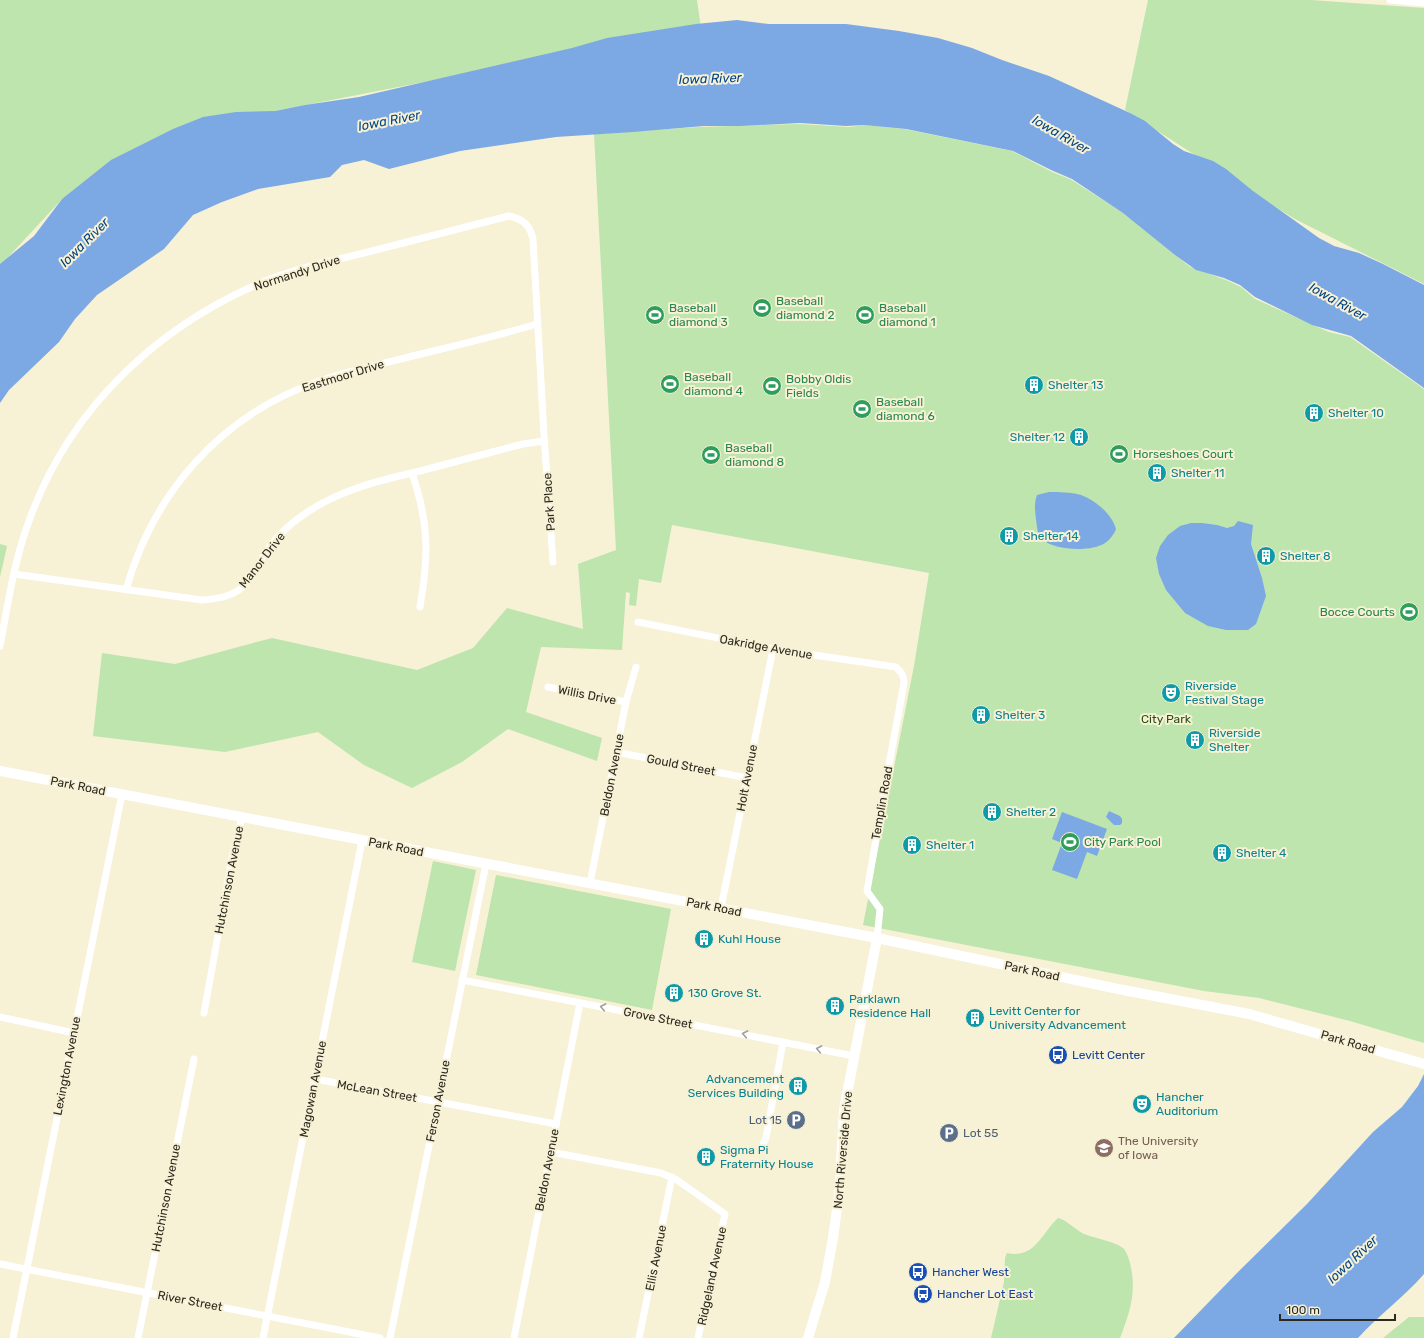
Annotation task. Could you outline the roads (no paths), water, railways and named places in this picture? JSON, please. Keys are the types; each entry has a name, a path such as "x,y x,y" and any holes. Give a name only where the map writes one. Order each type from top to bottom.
{"street":[{"path":"1390,0 1424,3"},
{"name":"Normandy Drive","path":"0,646 14,574 29,522 50,472 71,437 95,404 133,365 159,342 205,311 267,280 315,265 509,216 523,220 531,230 533,239 544,441"},
{"name":"Eastmoor Drive","path":"126,590 136,557 147,532 172,491 207,450 256,412 317,382 537,324"},
{"name":"Manor Drive","path":"14,574 202,600 226,597 243,587 267,550 295,521 308,511 330,499 351,490 412,472 523,444 544,441"},
{"name":"Park Place","path":"544,441 553,562"},
{"path":"412,472 424,515 426,537 426,559 420,607"},
{"name":"Oakridge Avenue","path":"638,622 773,649 896,668"},
{"name":"Holt Avenue","path":"721,908 773,649"},
{"name":"Beldon Avenue","path":"590,883 626,702 636,667"},
{"name":"Templin Road","path":"877,938 880,909 867,891 904,683 904,677 896,668"},
{"name":"Willis Drive","path":"548,687 626,702"},
{"name":"Gould Street","path":"616,752 747,778"},
{"name":"Park Road","path":"0,771 877,938 1118,989 1249,1014 1424,1064"},
{"name":"Lexington Avenue","path":"13,1338 122,794"},
{"name":"Hutchinson Avenue","path":"204,1012 232,857 242,817"},
{"name":"Magowan Avenue","path":"263,1338 362,840"},
{"name":"Ferson Avenue","path":"390,1338 486,864"},
{"name":"North Riverside Drive","path":"808,1338 825,1282 833,1238 839,1194 844,1110 877,938"},
{"name":"Grove Street","path":"462,980 854,1056"},
{"name":"Beldon Avenue","path":"514,1338 580,1003"},
{"path":"0,1017 74,1033"},
{"path":"762,1146 766,1138 783,1042"},
{"name":"Hutchinson Avenue","path":"138,1338 194,1059"},
{"name":"McLean Street","path":"315,1080 556,1124"},
{"path":"551,1152 661,1173 672,1177"},
{"name":"Ridgeland Avenue","path":"672,1177 725,1214 698,1338"},
{"name":"Ellis Avenue","path":"639,1338 672,1177"},
{"name":"River Street","path":"0,1264 380,1338"}],"water":[{"name":"Iowa River","path":"737,20 769,24 846,24 938,38 972,48 1049,76 1145,121 1184,151 1213,161 1226,169 1253,191 1319,238 1334,246 1359,253 1424,285 1424,388 1351,336 1312,325 1255,297 1240,285 1224,278 1196,270 1123,213 1072,179 1013,151 906,129 864,125 846,126 800,123 704,126 556,137 460,151 389,169 364,160 342,165 330,177 258,189 222,202 193,215 164,249 97,295 75,319 59,342 9,390 0,403 0,264 34,236 62,199 111,160 173,129 203,117 236,112 275,111 359,97 572,48 607,38 696,24"},
{"path":"1049,492 1077,494 1092,500 1107,513 1114,523 1116,529 1113,535 1109,540 1099,546 1083,549 1055,546 1042,539 1038,532 1035,501 1037,495"},
{"path":"1238,521 1253,525 1251,544 1266,596 1256,624 1248,630 1226,630 1208,626 1185,613 1166,590 1159,574 1156,558 1160,546 1168,535 1180,526 1191,523 1202,523 1227,528 1234,526"},
{"path":"1109,811 1120,816 1122,823 1120,825 1114,825 1106,817"},
{"path":"1062,812 1107,829 1097,856 1087,852 1077,879 1052,870 1062,843 1052,839"},
{"name":"Iowa River","path":"1424,1074 1424,1274 1358,1338 1174,1338 1307,1204 1373,1132 1402,1107 1418,1086"}],"place":[{"name":"Baseball diamond 2","path":"762,308"},
{"name":"Baseball diamond 3","path":"655,315"},
{"name":"Baseball diamond 1","path":"865,315"},
{"name":"Baseball diamond 4","path":"670,384"},
{"name":"Shelter 13","path":"1034,385"},
{"name":"Bobby Oldis Fields","path":"772,386"},
{"name":"Baseball diamond 6","path":"862,409"},
{"name":"Shelter 10","path":"1314,413"},
{"name":"Shelter 12","path":"1079,437"},
{"name":"Horseshoes Court","path":"1119,454"},
{"name":"Baseball diamond 8","path":"711,455"},
{"name":"Shelter 11","path":"1157,473"},
{"name":"Shelter 14","path":"1009,536"},
{"name":"Shelter 8","path":"1266,556"},
{"name":"Bocce Courts","path":"1409,612"},
{"name":"Riverside Festival Stage","path":"1171,693"},
{"name":"Shelter 3","path":"981,715"},
{"name":"Riverside Shelter","path":"1195,740"},
{"name":"Shelter 2","path":"992,812"},
{"name":"City Park Pool","path":"1070,842"},
{"name":"Shelter 1","path":"912,845"},
{"name":"Shelter 4","path":"1222,853"},
{"name":"Kuhl House","path":"704,939"},
{"name":"130 Grove St.","path":"674,993"},
{"name":"Parklawn Residence Hall","path":"835,1006"},
{"name":"Levitt Center for University Advancement","path":"975,1018"},
{"name":"Levitt Center","path":"1058,1055"},
{"name":"Advancement Services Building","path":"798,1086"},
{"name":"Hancher Auditorium","path":"1142,1104"},
{"name":"Lot 15","path":"796,1120"},
{"name":"Lot 55","path":"949,1133"},
{"name":"The University of Iowa","path":"1104,1148"},
{"name":"Sigma Pi Fraternity House","path":"706,1157"},
{"name":"Hancher West","path":"918,1272"},
{"name":"Hancher Lot East","path":"923,1294"}],"park label":[{"name":"City Park","path":"1166,719"}]}
